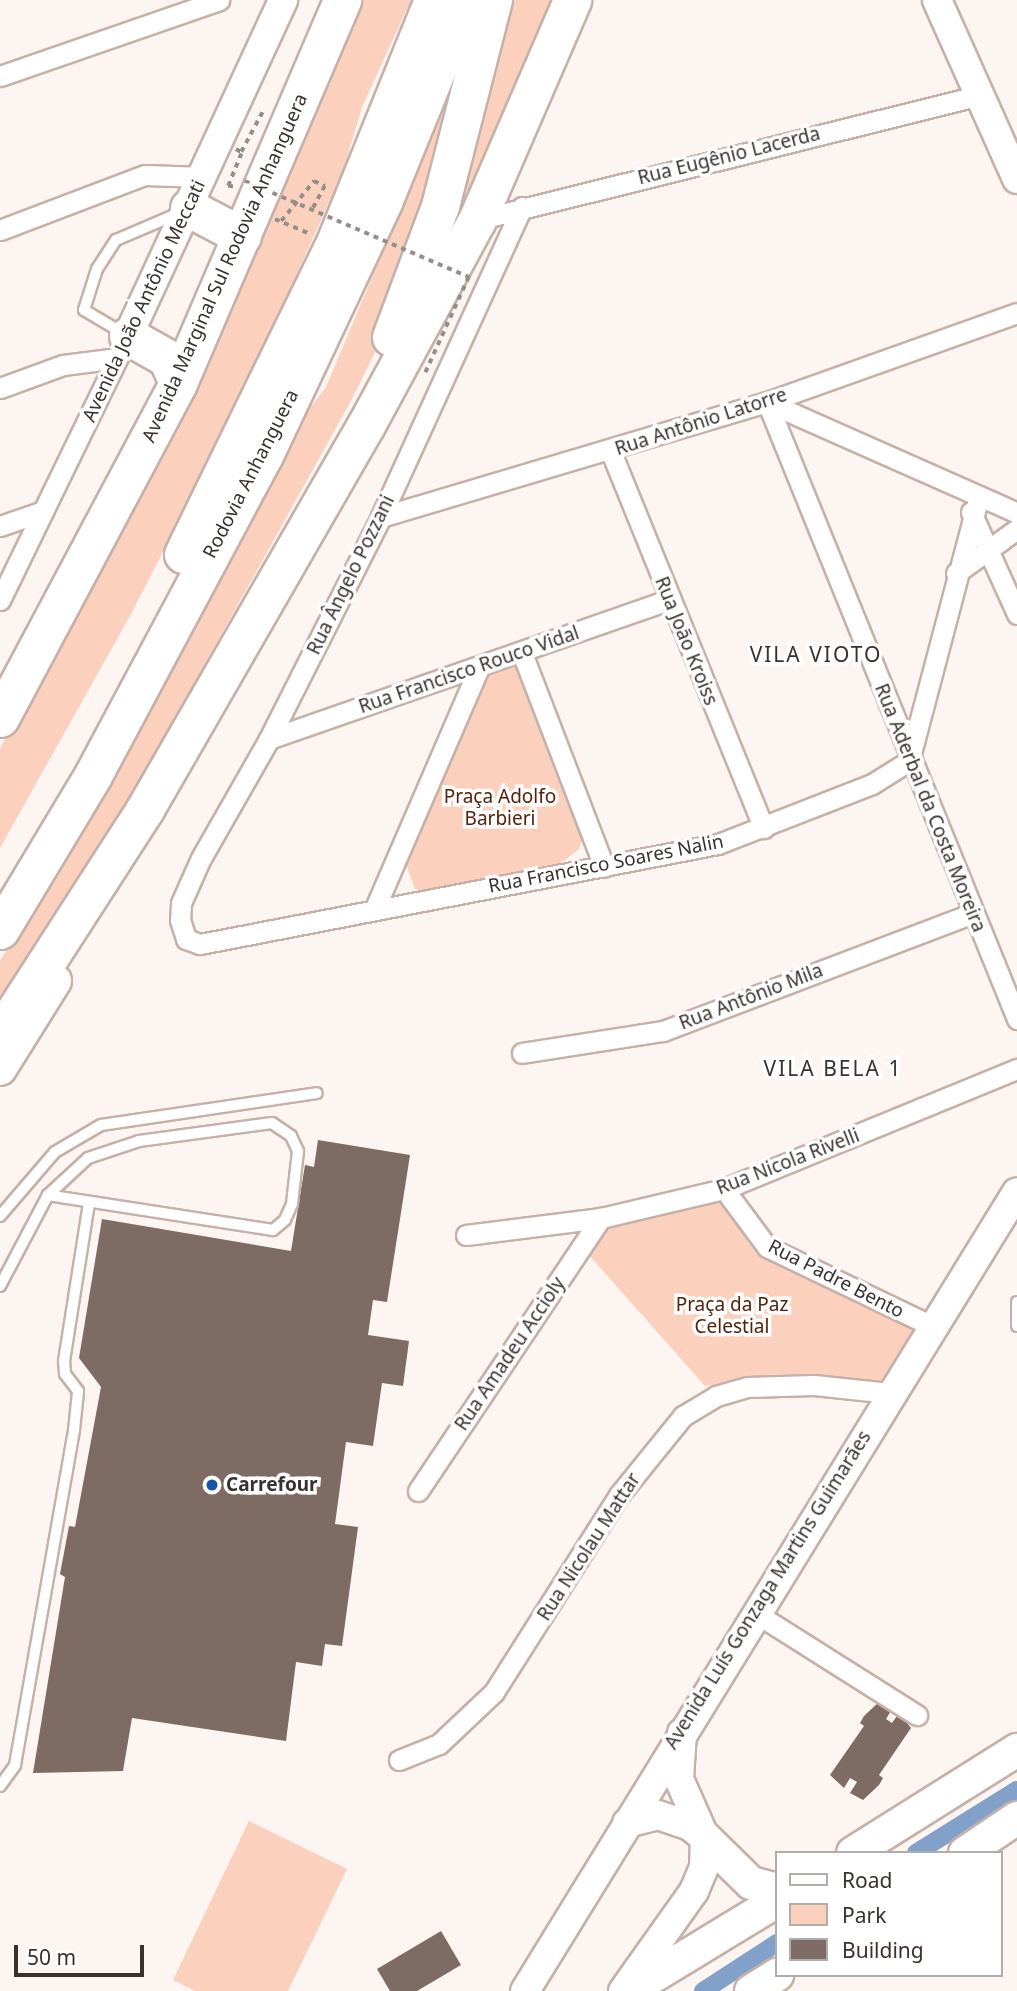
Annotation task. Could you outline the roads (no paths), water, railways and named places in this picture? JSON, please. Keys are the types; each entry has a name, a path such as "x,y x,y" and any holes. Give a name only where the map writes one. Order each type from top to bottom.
{"highway":[{"name":"Avenida Marginal Sul Rodovia Anhanguera","path":"0,718 178,383 342,0"},
{"name":"Rodovia Anhanguera","path":"0,882 135,644 304,310 433,0"},
{"name":"Rodovia Anhanguera","path":"0,930 93,775 264,454 383,202 465,0"},
{"path":"283,565 371,388 421,262 494,0"},
{"path":"5,1049 145,809 477,220 572,0"},
{"path":"196,192 242,236"},
{"path":"123,347 167,358 178,383"}],"main road":[{"name":"Avenida João Antônio Meccati","path":"123,347 283,0"},
{"path":"937,0 1017,179"},
{"name":"Avenida Luís Gonzaga Martins Guimarães","path":"525,1991 682,1727 1017,1192"},
{"path":"623,1991 694,1891 704,1867 705,1838 679,1779 682,1727"},
{"path":"856,1851 1017,1750"},
{"path":"627,1823 658,1815 690,1826 751,1883 776,1890"},
{"path":"968,1851 1017,1818"},
{"path":"629,1991 776,1902"},
{"path":"751,1991 776,1976"},
{"path":"761,1991 776,1976"}],"street":[{"path":"0,76 175,7 219,0"},
{"name":"Rua Eugênio Lacerda","path":"477,220 981,95"},
{"path":"0,230 145,175 196,192"},
{"name":"Rua Ângelo Pozzani","path":"187,939 180,920 181,903 269,739 381,517 522,207"},
{"name":"Rua Antônio Latorre","path":"381,517 611,452 768,402 1017,313"},
{"path":"0,388 123,347"},
{"name":"Avenida João Antônio Meccati","path":"0,600 123,347"},
{"path":"768,402 975,504 1017,513"},
{"name":"Rua Aderbal da Costa Moreira","path":"768,402 909,761 1017,1019"},
{"name":"Rua João Kroiss","path":"611,452 668,600 764,828"},
{"path":"975,504 987,547 1017,614"},
{"path":"909,761 975,504"},
{"path":"0,526 43,511"},
{"path":"956,573 987,547 1017,528"},
{"name":"Rua Francisco Rouco Vidal","path":"269,739 668,600"},
{"path":"522,653 604,867"},
{"path":"374,908 479,668"},
{"name":"Rua Francisco Soares Nalin","path":"187,939 200,944 374,908 718,844 872,784 909,761"},
{"name":"Rua Antônio Mila","path":"522,1053 663,1031 972,914"},
{"name":"Rua Nicola Rivelli","path":"467,1235 601,1218 724,1189 1017,1069"},
{"name":"Rua Padre Bento","path":"724,1189 767,1247 932,1326"},
{"name":"Rua Amadeu Accioly","path":"418,1491 601,1218"},
{"name":"Rua Nicolau Mattar","path":"399,1760 439,1744 494,1692 619,1495 683,1416 716,1396 748,1387 814,1385 890,1393"},
{"path":"754,1612 917,1715"}],"lane":[{"path":"123,347 84,310 97,268 116,240 196,192"},
{"path":"0,1083 5,1049"},
{"path":"0,1216 55,1152 101,1125 317,1093"},
{"path":"48,1195 273,1230 285,1220 292,1204 298,1151 291,1136 266,1124 250,1105"},
{"path":"0,1286 48,1195 88,1158 139,1141 266,1124"},
{"path":"0,1786 15,1765 74,1430 78,1391 65,1374 64,1361 89,1203"},
{"path":"1017,1302 1017,1326"}],"waterway":[{"path":"919,1851 1017,1790"},
{"path":"703,1991 776,1944"}],"place":[{"name":"Carrefour","path":"212,1485"}],"district":[{"name":"VILA VIOTO","path":"816,654"},
{"name":"VILA BELA 1","path":"833,1068"}],"park label":[{"name":"Praça Adolfo Barbieri","path":"500,808"},
{"name":"Praça da Paz Celestial","path":"732,1316"}]}
